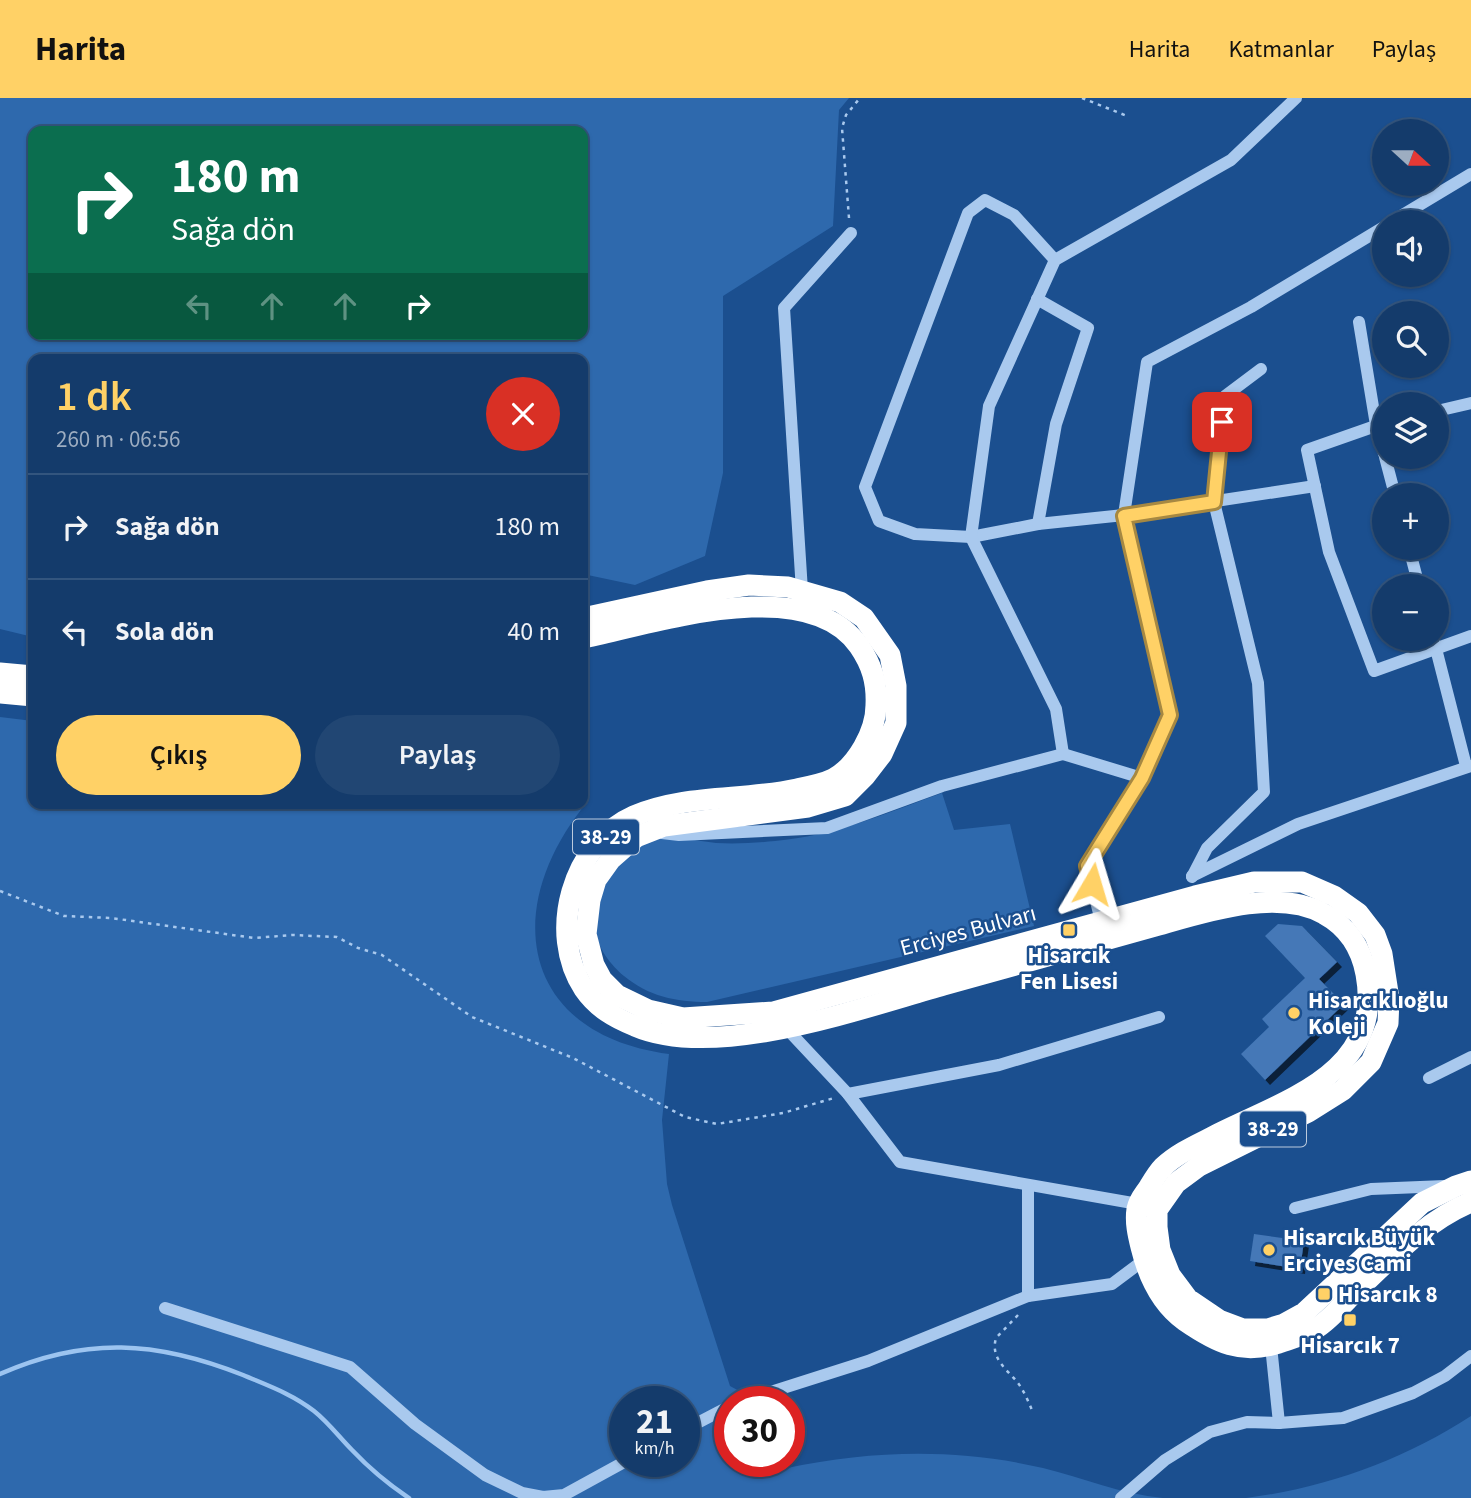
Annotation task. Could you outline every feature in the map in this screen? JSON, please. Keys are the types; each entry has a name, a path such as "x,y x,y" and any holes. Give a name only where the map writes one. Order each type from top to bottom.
{"highway":[{"name":"Erciyes Bulvarı","path":"588,617 707,591 749,585 788,587 840,602 864,618 890,655 897,686 896,723 882,754 845,796 808,807 664,826 636,837 611,859 596,880 590,900 586,934 594,965 602,980 617,995 648,1010 683,1018 773,1012 1101,921 1193,886 1302,882 1334,896 1358,913 1375,935 1382,954 1389,999 1388,1023 1371,1062 1343,1090 1308,1112 1199,1166 1176,1183 1157,1210 1160,1250 1170,1275 1188,1299 1219,1320 1243,1329 1268,1329 1284,1324 1304,1312 1422,1203 1464,1183"},
{"name":"Erciyes Bulvarı","path":"588,637 750,605 785,607 831,620 850,633 871,663 877,688 876,718 865,744 834,778 774,793 659,807 625,819 596,846 578,871 570,896 566,936 576,972 585,991 605,1012 641,1030 681,1038 787,1029 1181,919 1256,902 1298,902 1324,914 1344,928 1357,945 1363,960 1369,999 1368,1018 1354,1051 1330,1074 1298,1094 1188,1149 1161,1169 1138,1204"},
{"path":"0,673 28,676"},
{"path":"0,693 28,696"},
{"path":"1138,1204 1137,1228 1153,1285 1174,1314 1209,1338 1239,1349 1271,1346 1316,1329 1434,1220 1471,1202"}],"street":[{"path":"1063,754 1056,709 971,537 989,406 1055,260 1231,160 1296,98"},
{"path":"1411,210 1471,174"},
{"path":"1055,260 1014,215 985,200 968,213 865,488 879,521 915,534 971,537 1038,524 1124,516 1315,486"},
{"path":"802,591 784,308 850,233"},
{"path":"1101,921 1087,866 1142,778 1170,715 1124,516 1147,362 1251,307 1372,234"},
{"path":"1037,299 1088,328 1056,424 1038,524"},
{"path":"1359,322 1373,392"},
{"path":"1193,886 1208,848 1264,792 1258,683 1214,502 1225,396 1261,369"},
{"path":"1449,408 1471,403"},
{"path":"1372,427 1307,450 1329,552 1374,671 1417,651"},
{"path":"1449,640 1471,636"},
{"path":"1193,886 1298,824 1469,766 1436,651"},
{"path":"648,832 679,835 827,828 942,786 1063,754 1142,778"},
{"path":"848,1094 999,1065 1159,1017"},
{"path":"787,1029 848,1094 900,1162 1138,1204"},
{"path":"1429,1078 1471,1058"},
{"path":"1295,1208 1371,1189 1464,1183"},
{"path":"1028,1185 1028,1296"},
{"path":"789,1386 868,1361 1028,1296 1112,1284 1144,1260"},
{"path":"165,1308 350,1367 415,1424 485,1475 522,1493 543,1497 564,1495 609,1470"},
{"path":"1271,1346 1279,1423"},
{"path":"1121,1498 1165,1460 1210,1432 1247,1422 1279,1423 1343,1418 1413,1393 1445,1376 1471,1356"}],"path":[{"path":"850,233 842,128 846,115 860,98"},
{"path":"1082,98 1127,116"},
{"path":"0,891 64,916 137,921 254,937 337,937 358,948 382,955 472,1017 573,1058 685,1117 717,1124 783,1113 848,1094"},
{"path":"1028,1296 1022,1311 1000,1333 994,1344 998,1359 1020,1385 1032,1410"}],"shaded area":[{"path":"0,98 849,98 839,110 833,226 723,296 723,473 705,556 635,585 588,575 588,354 28,354 28,636 0,629"},
{"path":"0,717 28,720 28,809 583,809 561,840 543,881 535,921 539,959 554,993 580,1021 619,1042 669,1054 662,1120 667,1184 730,1386 714,1386 714,1477 805,1477 805,1465 819,1462 883,1455 947,1454 1043,1468 1163,1498 0,1498"},
{"path":"942,793 954,830 1010,824 1034,926 707,1002 673,999 633,983 614,967 599,944 595,922 603,890 619,862 628,853 643,845 665,838 731,843 797,838 860,823"},
{"path":"1471,1416 1471,1498 1246,1498 1305,1487 1363,1470 1418,1446"}],"building":[{"path":"1278,924 1302,926 1337,962 1319,979 1344,1004 1265,1080 1241,1054 1269,1027 1262,1019 1305,978 1265,936"},
{"name":"Hisarcık Büyük Erciyes Cami","path":"1254,1234 1304,1241 1300,1269 1250,1261"}],"waterway":[{"path":"0,1374 62,1353 92,1349 151,1350 211,1364 271,1387 306,1405 372,1469 409,1498"}],"place":[{"name":"Hisarcık Fen Lisesi","path":"1069,930"},
{"name":"Hisarcıklıoğlu Koleji","path":"1294,1013"},
{"name":"Hisarcık Büyük Erciyes Cami","path":"1269,1250"},
{"name":"Hisarcık 8","path":"1324,1294"},
{"name":"Hisarcık 7","path":"1350,1320"}],"route":[{"path":"1092,884 1087,866 1142,778 1170,715 1124,516 1214,502 1222,422"}]}
